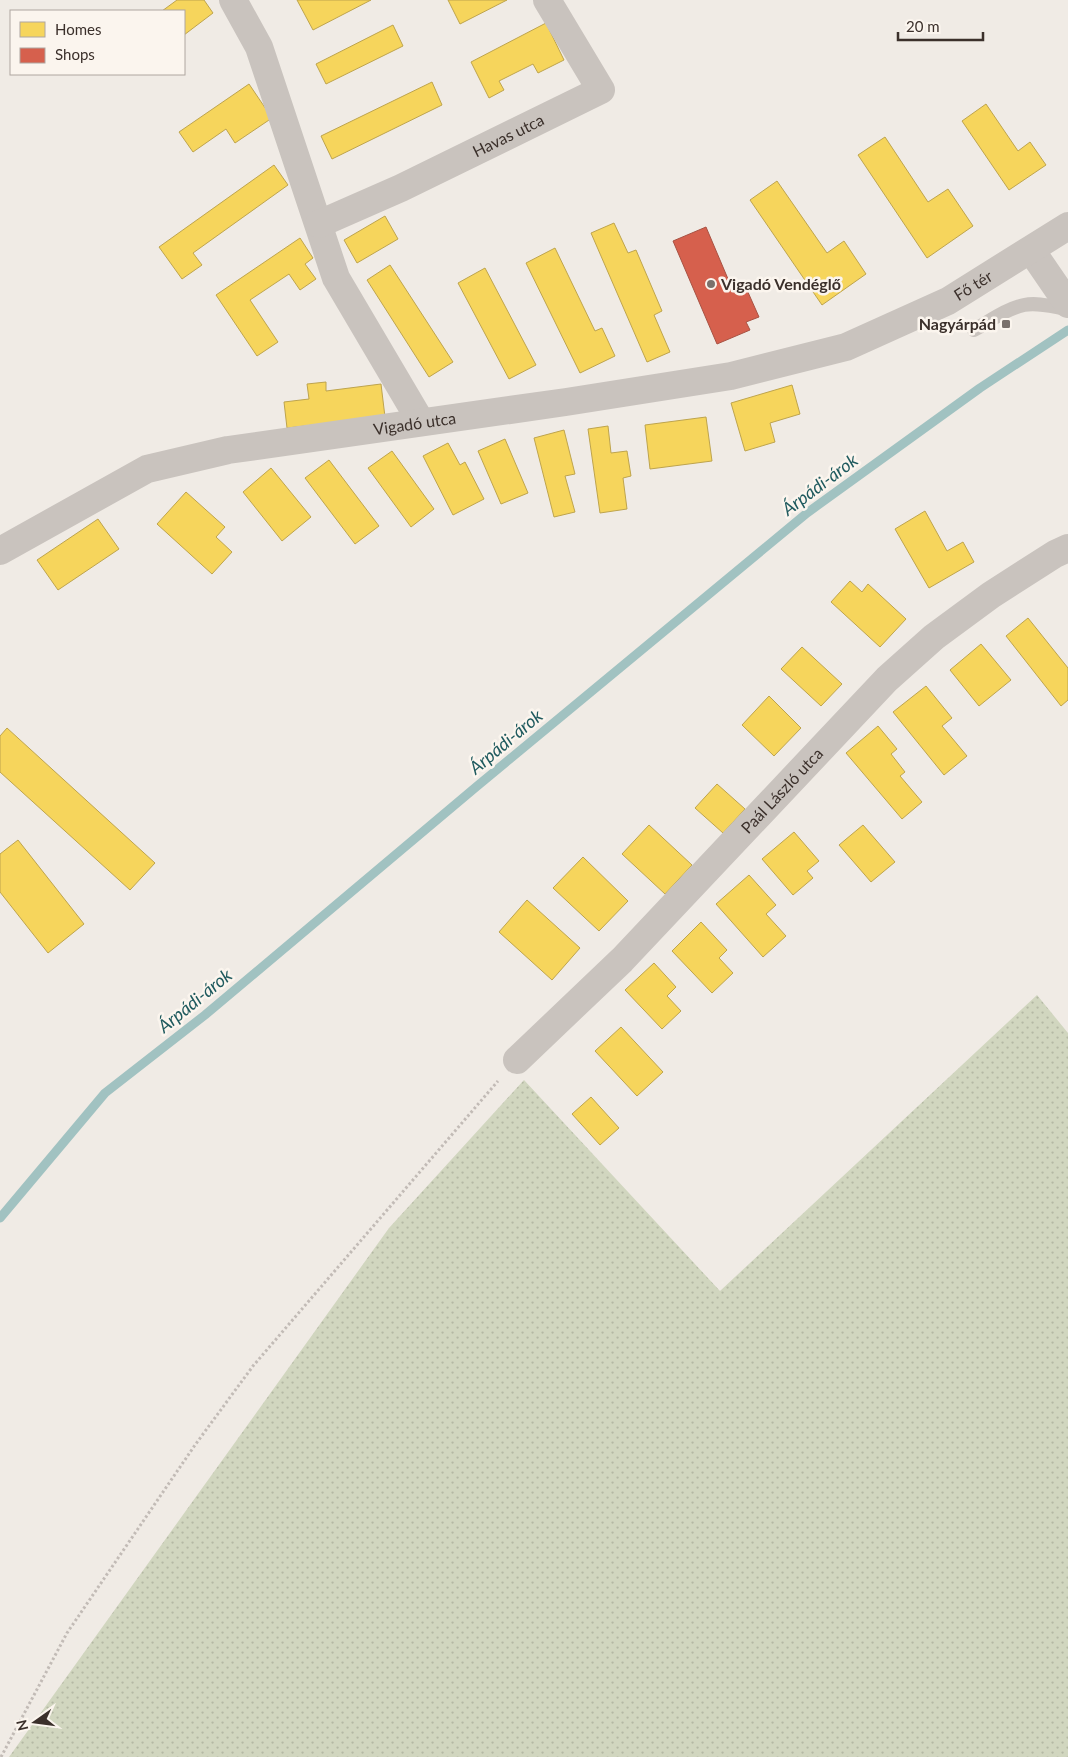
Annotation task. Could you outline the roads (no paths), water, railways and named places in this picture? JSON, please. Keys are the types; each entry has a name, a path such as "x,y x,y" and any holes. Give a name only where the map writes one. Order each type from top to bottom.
{"street":[{"path":"234,0 259,47 336,278 421,422"},
{"name":"Havas utca","path":"319,224 401,188 601,90 547,0"},
{"name":"Fő tér","path":"846,347 948,301 1068,226"},
{"path":"1031,250 1068,304"},
{"name":"Vigadó utca","path":"0,551 146,469 228,450 731,376 846,347"},
{"name":"Paál László utca","path":"517,1060 622,960 886,679 934,637 991,595 1055,554 1068,548"}],"lane":[{"path":"974,330 1008,311 1026,305 1068,309"}],"waterway":[{"name":"Árpádi-árok","path":"0,1218 105,1093 205,1015 476,787 807,513 980,388 1068,330"}],"place":[{"name":"Vigadó Vendéglő","path":"711,284"},
{"name":"Nagyárpád","path":"1006,324"}]}
